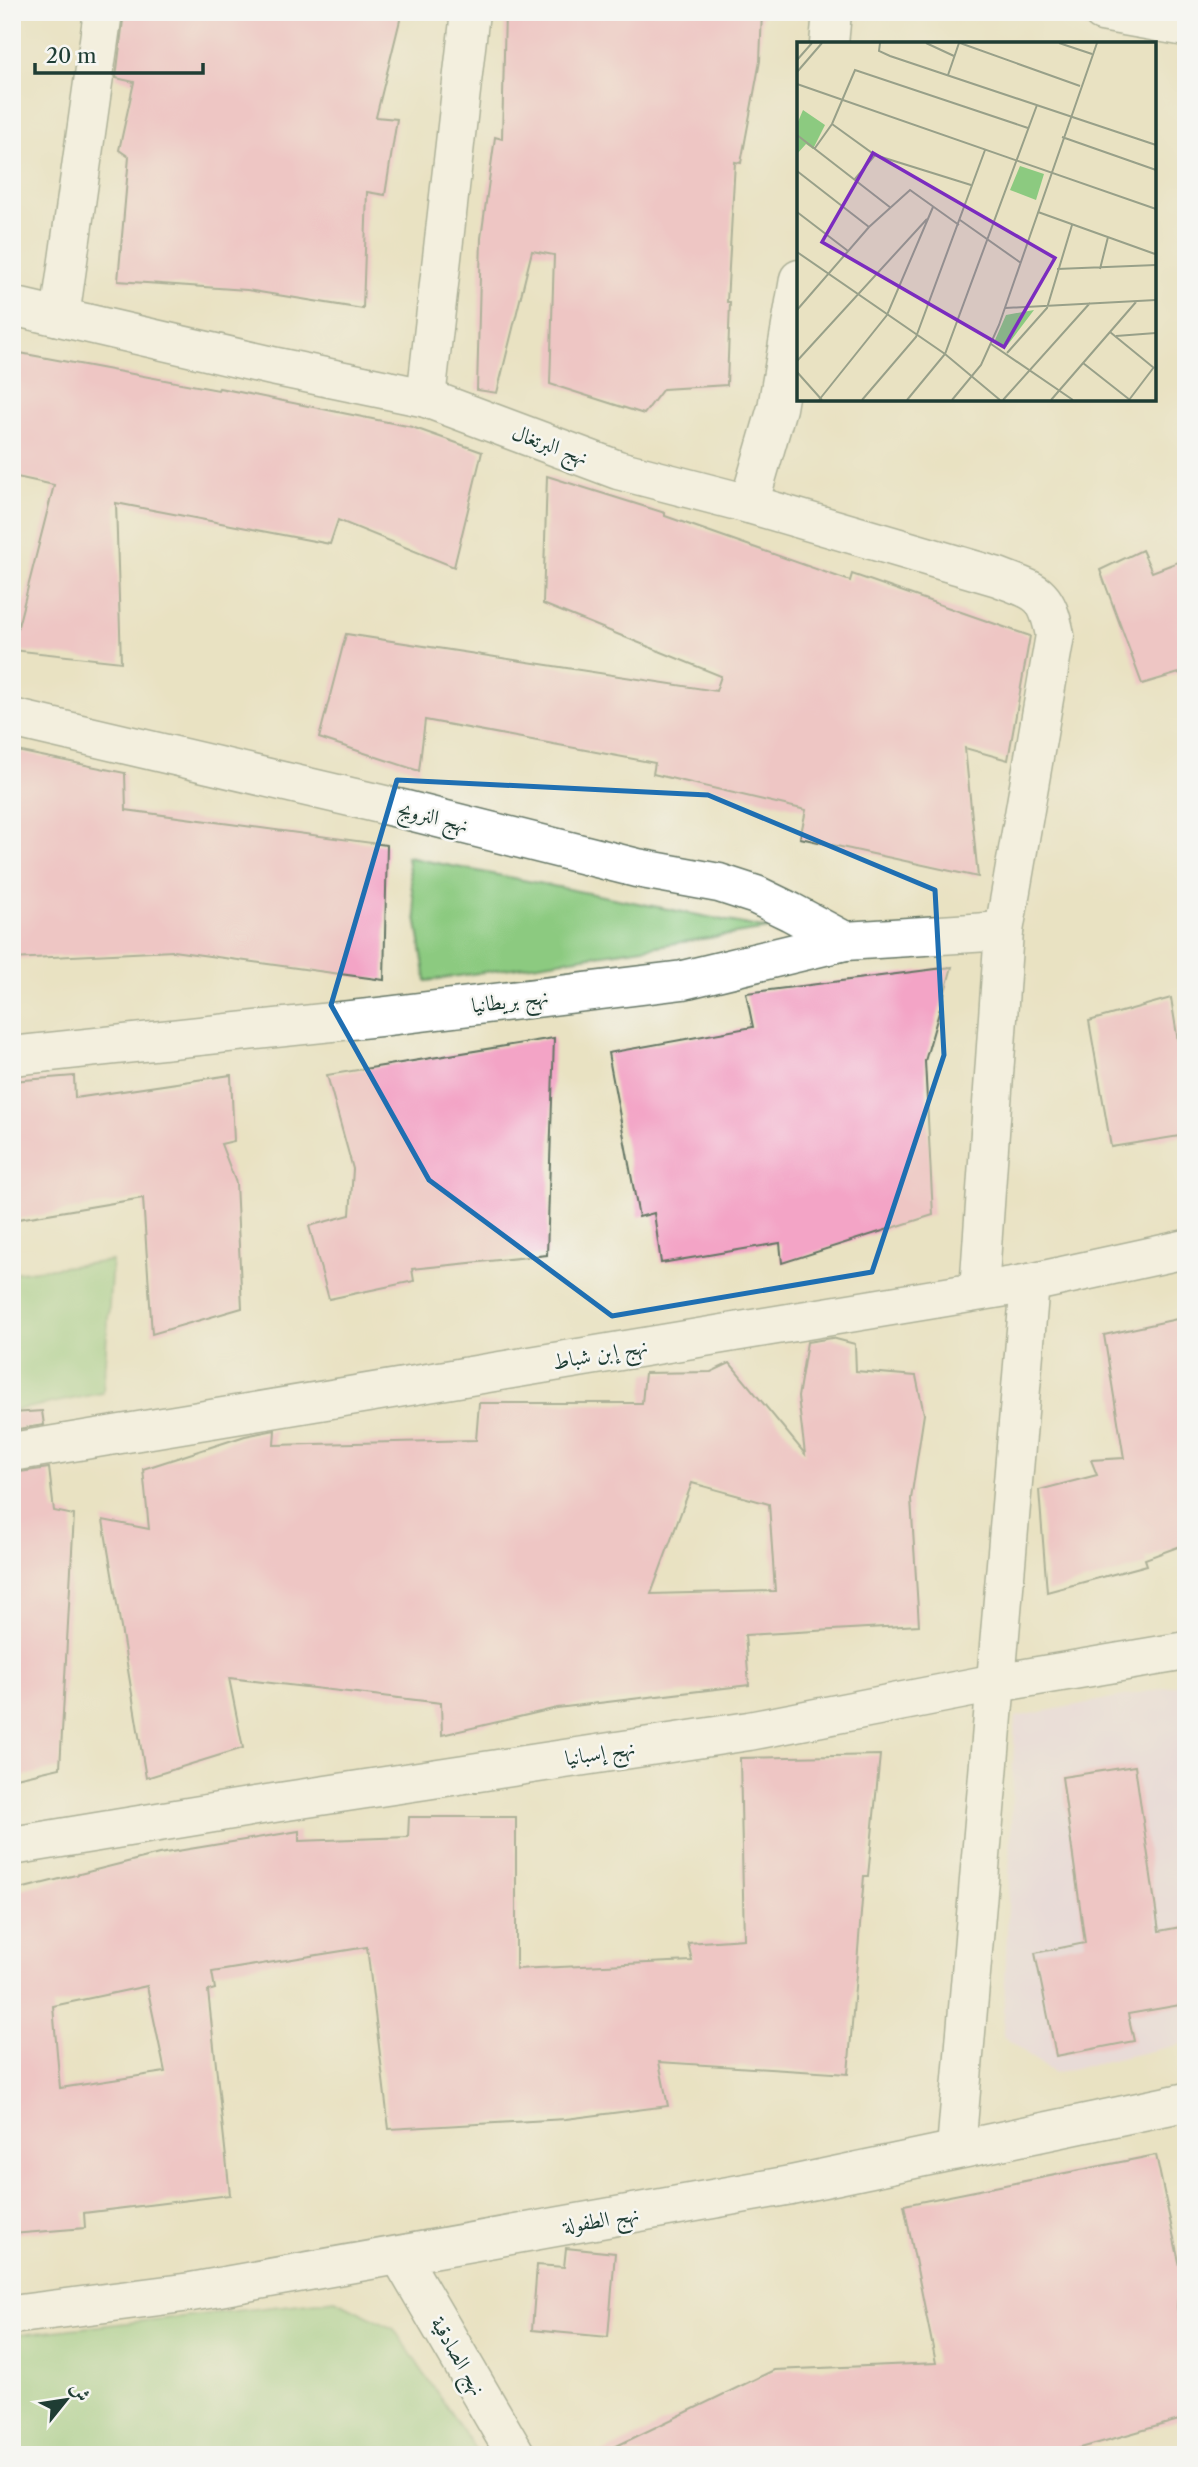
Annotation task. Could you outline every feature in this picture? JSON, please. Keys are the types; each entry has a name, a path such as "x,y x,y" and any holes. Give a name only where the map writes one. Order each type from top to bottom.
{"street":[{"path":"60,317 103,12"},
{"path":"426,398 470,12"},
{"path":"829,42 832,12"},
{"path":"1101,12 1186,27"},
{"path":"749,504 777,408 797,291"},
{"name":"نهج البرتغال","path":"12,306 272,366 426,398 618,470 749,504 998,577 1038,592 1050,611 1055,635 1004,931"},
{"name":"نهج النرويج","path":"12,718 637,867 719,883 756,895 845,941"},
{"path":"979,1291 1004,931"},
{"name":"نهج بريطانيا","path":"12,1056 379,1017 683,980 845,941 1004,931"},
{"name":"نهج إبن شباط","path":"12,1452 1030,1283 1186,1250"},
{"path":"956,2149 1030,1283"},
{"name":"نهج إسبانيا","path":"12,1846 280,1802 736,1733 996,1683 1186,1651"},
{"name":"نهج الطفولة","path":"12,2315 191,2292 400,2256 791,2185 1186,2102"},
{"name":"نهج الصادقية","path":"400,2256 516,2455"}],"highlighted area":[{"path":"397,780 708,795 935,890 944,1055 872,1272 612,1316 429,1180 331,1005"}],"shaded area":[{"path":"1186,1684 1186,2043 1053,2073 1003,2036 1015,1717"}],"green space":[{"path":"407,857 768,929 426,981"},
{"path":"112,1261 103,1393 12,1411 12,1273"},
{"path":"335,2300 394,2329 479,2455 12,2455 12,2402 17,2335"}],"building":[{"path":"124,12 402,12 376,117 397,119 385,195 367,192 363,309 247,290 118,281 129,157 119,150 134,82 116,78"},
{"path":"505,12 762,12 760,61 741,163 735,162 727,302 730,302 727,385 663,389 644,414 550,384 554,255 532,251 497,393 477,390 481,238 495,137 502,139"},
{"path":"20,353 218,390 219,388 412,427 482,452 454,567 338,520 330,544 116,503 121,662 12,650 54,485 12,476 12,440"},
{"path":"547,476 665,513 665,516 850,581 852,574 1030,636 1008,760 965,748 978,877 800,838 806,810 653,774 655,763 425,720 419,771 319,738 346,634 716,691 721,676 543,604"},
{"path":"1142,550 1152,572 1186,559 1186,671 1142,684 1100,570"},
{"path":"12,750 125,773 126,810 387,845 384,980 173,951 12,959"},
{"path":"952,967 925,1061 933,1215 782,1263 780,1243 661,1263 654,1213 639,1217 608,1053 753,1027 746,993"},
{"path":"1171,998 1186,1091 1186,1135 1111,1147 1089,1021"},
{"path":"554,1038 547,1255 412,1269 414,1281 329,1299 309,1226 350,1215 353,1169 327,1075"},
{"path":"231,1075 234,1141 221,1144 236,1183 242,1308 152,1334 143,1198 12,1220 12,1081 74,1076 75,1098"},
{"path":"1186,1317 1186,1544 1145,1559 1147,1565 1047,1592 1039,1490 1097,1475 1091,1460 1124,1458 1104,1335"},
{"path":"832,1338 855,1344 856,1371 916,1376 924,1414 911,1499 919,1625 745,1635 749,1685 557,1708 442,1735 441,1703 229,1678 243,1748 146,1778 103,1520 149,1529 143,1469 245,1436 275,1430 274,1445 476,1440 479,1403 642,1403 645,1373 711,1372 730,1363 805,1454 798,1397 807,1342","holes":["692,1483 769,1504 775,1591 651,1594"]},
{"path":"42,1411 44,1425 12,1430 12,1413"},
{"path":"49,1468 54,1511 74,1515 60,1768 12,1779 12,1473"},
{"path":"880,1755 868,1876 864,1876 848,2074 659,2062 668,2106 566,2119 389,2129 367,1947 212,1972 215,1989 208,1991 230,2195 84,2213 85,2228 12,2234 12,1891 159,1854 299,1831 299,1841 408,1837 409,1817 516,1817 516,1969 692,1961 688,1943 744,1939 740,1758","holes":["147,1986 165,2072 60,2088 53,2006"]},
{"path":"1135,1766 1159,1931 1186,1926 1186,2004 1128,2014 1134,2041 1056,2056 1035,1953 1085,1943 1062,1777"},
{"path":"1156,2155 1181,2271 1177,2307 1186,2357 1186,2418 1056,2455 598,2455 774,2370 936,2363 904,2205"},
{"path":"566,2248 615,2253 608,2337 532,2330 537,2265 564,2267"}]}
